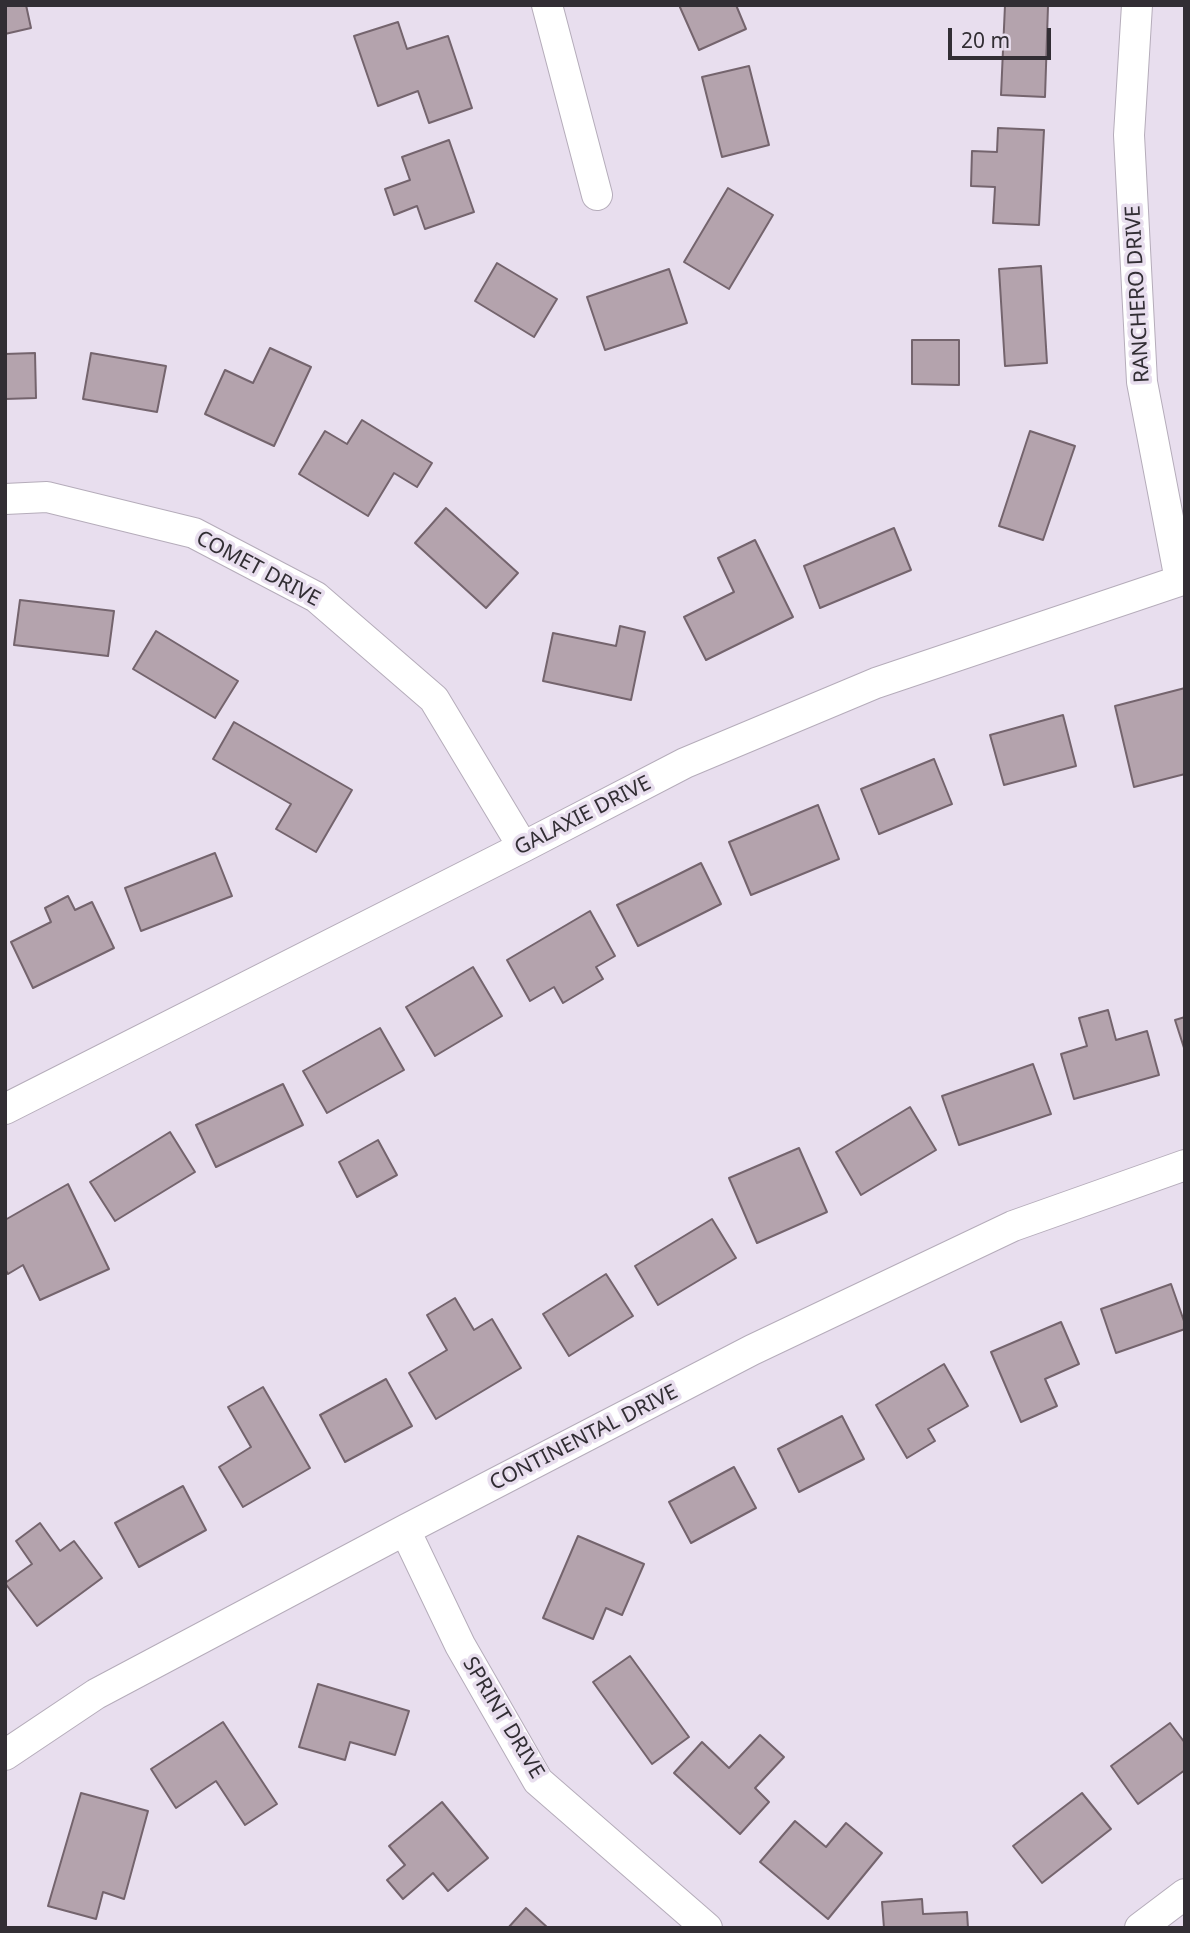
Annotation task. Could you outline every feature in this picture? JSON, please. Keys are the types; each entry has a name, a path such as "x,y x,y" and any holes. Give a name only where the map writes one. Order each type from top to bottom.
{"street":[{"path":"547,5 597,195"},
{"name":"RANCHERO DRIVE","path":"1137,5 1129,135 1142,382 1182,579"},
{"name":"COMET DRIVE","path":"5,499 47,497 194,533 316,597 433,699 523,847"},
{"name":"GALAXIE DRIVE","path":"5,1109 685,763 876,683 1182,579"},
{"name":"CONTINENTAL DRIVE","path":"5,1755 96,1694 752,1350 1013,1226 1185,1165"},
{"name":"SPRINT DRIVE","path":"405,1530 460,1645 538,1781 707,1928"},
{"path":"1140,1928 1185,1894"}],"building":[{"path":"5,5 26,5 31,28 5,34"},
{"path":"679,5 736,5 746,29 699,50"},
{"path":"1005,5 1048,6 1045,97 1001,95"},
{"path":"398,22 407,49 448,36 472,108 429,123 418,91 378,106 354,36"},
{"path":"749,66 769,145 722,157 702,77"},
{"path":"998,128 1044,130 1039,225 993,223 995,187 971,186 972,151 997,152"},
{"path":"449,140 474,212 425,229 417,206 394,215 385,189 410,180 402,157"},
{"path":"728,188 773,215 729,289 684,262"},
{"path":"497,263 557,299 534,337 475,301"},
{"path":"1041,266 1047,363 1005,366 999,269"},
{"path":"669,269 687,323 605,350 587,297"},
{"path":"912,340 959,340 959,385 912,384"},
{"path":"270,348 311,367 274,446 205,414 225,370 253,383"},
{"path":"35,353 36,398 5,399 5,354"},
{"path":"91,353 166,366 157,412 83,399"},
{"path":"362,420 432,463 417,487 394,473 368,516 299,474 325,431 347,444"},
{"path":"1030,431 1075,446 1043,540 999,526"},
{"path":"446,508 518,573 486,608 415,543"},
{"path":"894,528 911,570 820,608 804,566"},
{"path":"755,540 793,617 706,660 684,617 734,592 718,558"},
{"path":"20,600 114,611 108,656 14,645"},
{"path":"620,626 645,632 631,700 543,681 553,633 616,646"},
{"path":"156,631 238,681 215,718 133,669"},
{"path":"1185,688 1185,774 1134,787 1115,706"},
{"path":"1063,715 1076,766 1004,785 990,735"},
{"path":"234,722 352,790 316,852 276,829 291,804 213,759"},
{"path":"934,759 952,804 879,834 861,789"},
{"path":"818,805 839,859 751,895 729,842"},
{"path":"215,853 232,896 141,931 125,888"},
{"path":"701,863 721,904 638,946 617,905"},
{"path":"68,896 75,910 92,902 114,948 33,988 11,942 51,922 45,908"},
{"path":"590,911 615,956 596,967 603,979 563,1003 554,987 530,1001 507,960"},
{"path":"473,967 502,1016 435,1056 406,1007"},
{"path":"1108,1010 1116,1040 1147,1031 1159,1075 1074,1099 1061,1054 1087,1046 1079,1018"},
{"path":"1185,1017 1185,1051 1175,1020"},
{"path":"380,1028 404,1070 327,1113 303,1071"},
{"path":"1033,1064 1051,1114 959,1145 942,1096"},
{"path":"283,1084 303,1125 216,1167 196,1125"},
{"path":"910,1107 936,1150 861,1195 836,1152"},
{"path":"170,1132 195,1172 115,1221 90,1182"},
{"path":"378,1140 397,1175 357,1197 339,1162"},
{"path":"799,1148 827,1212 757,1243 729,1178"},
{"path":"68,1184 109,1269 40,1300 23,1265 8,1274 5,1269 5,1220"},
{"path":"712,1219 736,1258 658,1305 635,1266"},
{"path":"606,1274 633,1316 569,1356 543,1314"},
{"path":"1171,1284 1185,1329 1116,1353 1101,1309"},
{"path":"455,1298 474,1330 492,1319 521,1368 436,1419 409,1373 447,1350 427,1315"},
{"path":"1061,1322 1079,1364 1045,1379 1057,1406 1021,1422 991,1352"},
{"path":"944,1364 968,1406 928,1429 935,1441 907,1458 876,1405"},
{"path":"386,1379 412,1426 345,1462 320,1415"},
{"path":"263,1387 310,1468 243,1507 219,1467 251,1447 228,1407"},
{"path":"842,1416 864,1459 799,1492 778,1449"},
{"path":"734,1467 756,1508 691,1543 669,1502"},
{"path":"183,1486 206,1530 139,1567 115,1523"},
{"path":"40,1523 60,1551 74,1541 102,1578 37,1626 5,1583 32,1564 16,1541"},
{"path":"578,1536 644,1564 622,1615 606,1608 593,1639 543,1618"},
{"path":"630,1656 689,1737 652,1764 593,1682"},
{"path":"318,1684 409,1711 395,1755 350,1742 345,1760 299,1747"},
{"path":"223,1722 277,1804 245,1825 216,1781 176,1808 151,1769"},
{"path":"1170,1723 1185,1743 1185,1770 1138,1804 1111,1766"},
{"path":"760,1735 784,1757 755,1788 769,1802 740,1834 674,1773 702,1742 729,1768"},
{"path":"81,1793 148,1811 124,1899 103,1892 96,1919 48,1906"},
{"path":"1082,1793 1111,1829 1042,1883 1013,1846"},
{"path":"442,1802 488,1858 448,1891 433,1873 403,1899 387,1880 405,1865 389,1846"},
{"path":"795,1821 826,1847 846,1823 882,1853 828,1919 760,1862"},
{"path":"922,1899 923,1914 967,1912 968,1928 884,1928 882,1902"},
{"path":"526,1908 548,1928 508,1928"}]}
